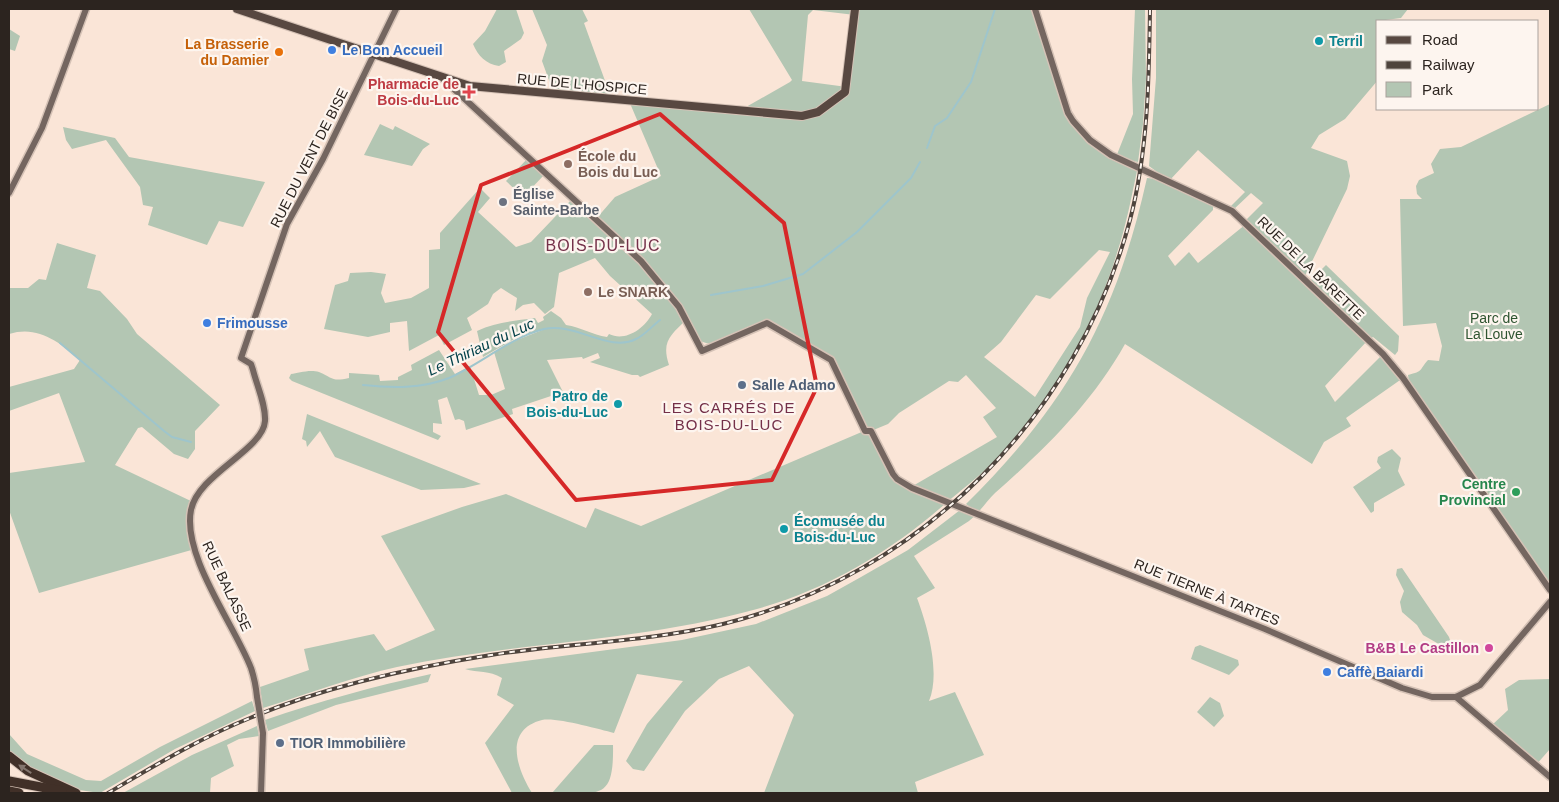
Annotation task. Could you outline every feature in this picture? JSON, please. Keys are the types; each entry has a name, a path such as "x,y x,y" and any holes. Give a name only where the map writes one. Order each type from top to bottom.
{"highway":[{"path":"9,756 28,771 76,793"},
{"path":"9,781 72,793"},
{"path":"9,792 19,793"}],"main road":[{"name":"RUE DE L'HOSPICE","path":"237,9 443,79 470,86 807,116 823,110 846,89 855,9"}],"street":[{"path":"9,193 32,150 86,9"},
{"name":"RUE DU VENT DE BISE","path":"251,364 241,358 287,224 323,159 375,56 396,9"},
{"name":"RUE DE LA BARETTE","path":"1035,9 1064,103 1073,121 1090,140 1110,155 1232,212 1383,354 1410,389 1550,590"},
{"name":"RUE TIERNE À TARTES","path":"443,79 641,261 679,307 702,351 767,323 832,360 865,431 871,431 897,479 912,488 1256,625 1402,688 1432,697 1456,696"},
{"name":"RUE BALASSE","path":"251,364 264,410 264,426 256,439 199,492 193,502 190,519 196,554 247,658 257,697 263,733 261,793"},
{"path":"1456,696 1466,693 1487,679 1550,602"},
{"path":"1456,696 1550,777"}],"highlighted area":[{"path":"660,114 784,223 817,387 772,480 576,500 438,332 481,185"}],"green space":[{"path":"497,9 516,9 524,33 521,39 504,51 506,62 499,66 483,59 473,44 485,31"},
{"path":"532,9 582,9 588,21 584,23 612,100 554,94 542,61 547,45"},
{"path":"749,9 1035,9 1064,103 1080,129 1116,157 1133,114 1132,79 1135,9 1145,9 1146,79 1138,162 1117,158 1137,171 1120,243 1096,310 1082,338 1051,392 1013,441 981,474 925,521 881,553 833,580 783,601 713,620 668,628 487,652 397,667 263,708 260,687 309,670 304,649 374,634 386,651 435,630 381,536 462,507 506,494 586,528 595,508 641,526 864,431 831,360 767,323 730,340 710,344 702,342 695,336 687,319 672,334 667,344 666,350 669,365 640,377 590,362 600,358 598,353 583,359 582,357 547,360 563,392 512,409 513,414 466,430 464,421 455,420 447,397 438,400 442,424 433,423 433,432 441,436 438,440 292,381 289,378 291,374 312,371 336,379 349,378 349,373 379,375 380,381 398,380 398,377 412,370 411,365 439,350 455,374 470,366 479,395 491,395 505,389 494,352 545,329 516,338 483,357 477,331 512,321 535,318 538,323 544,320 543,317 551,311 561,318 566,325 602,336 607,337 609,334 621,336 634,333 644,325 652,314 610,276 595,258 559,273 554,307 545,314 534,303 523,305 515,311 517,298 501,288 493,294 488,304 467,318 472,330 444,345 439,335 409,351 407,321 390,323 390,332 368,337 324,329 335,285 348,281 350,273 371,272 386,274 381,293 385,303 411,298 429,288 429,250 440,249 440,233 480,188 490,198 478,212 516,247 531,242 573,198 596,219 615,197 661,176 629,101 739,111 792,80","holes":["813,10 855,15 847,87 802,81 808,15","1099,250 1110,252 1087,298 1080,327 1035,397 984,357 1001,342 1036,295 1050,299","966,375 996,408 983,417 997,437 911,487 893,474 871,431 888,424 899,413 949,381 958,382"]},
{"path":"1156,9 1408,9 1401,18 1376,20 1376,82 1345,119 1319,135 1311,148 1347,161 1350,176 1347,189 1304,278 1309,282 1326,265 1399,336 1398,351 1395,355 1373,337 1368,340 1325,386 1335,402 1383,354 1403,378 1346,418 1351,426 1324,442 1312,464 1125,344 1098,386 1049,442 995,493 969,521 914,556 935,588 917,598 925,621 933,663 934,676 929,701 955,692 984,755 915,782 918,793 764,793 794,715 749,666 719,679 685,711 644,771 633,769 626,761 647,724 683,681 637,674 614,733 557,720 542,720 530,725 522,732 518,741 517,751 518,762 532,793 512,793 485,743 514,705 497,695 502,678 493,674 465,669 682,640 756,624 827,596 861,577 908,550 964,507 975,511 966,504 1002,467 1033,430 1083,356 1103,316 1120,274 1147,178 1168,180 1149,166 1156,78","holes":["1198,150 1245,192 1228,209 1232,211 1251,193 1263,203 1244,222 1246,224 1198,263 1189,252 1175,266 1168,256 1213,210 1213,201 1169,181"]},
{"path":"9,29 20,36 15,51 9,49"},
{"name":"Parc de La Louve","path":"1550,104 1550,590 1410,389 1408,375 1421,370 1428,360 1439,361 1442,346 1436,323 1403,326 1400,199 1422,199 1417,194 1416,186 1419,180 1434,173 1431,164 1440,149 1461,147"},
{"path":"380,124 393,130 395,126 430,144 423,149 412,166 364,155"},
{"path":"63,127 115,138 129,157 265,182 243,227 219,221 207,245 148,225 153,207 143,205 140,187 106,140 72,149 66,140"},
{"path":"529,157 546,173 523,197 506,181"},
{"path":"57,243 96,255 87,288 100,291 127,319 137,334 220,405 195,431 195,449 188,459 174,454 142,427 138,428 115,465 193,502 191,509 195,549 39,593 9,510 9,473 85,462 59,393 9,411 9,387 74,369 80,360 48,337 29,332 9,334 9,288 28,288 39,279 46,280"},
{"path":"307,414 481,484 464,488 421,490 335,457 320,431 307,447 306,441 302,439"},
{"path":"1392,449 1401,458 1398,471 1405,485 1374,503 1374,511 1371,513 1353,487 1381,468 1377,462 1378,457"},
{"path":"1402,568 1449,637 1450,640 1444,647 1423,635 1417,625 1402,612 1400,602 1404,591 1396,575 1397,569"},
{"path":"1200,645 1238,660 1239,665 1229,675 1191,659 1195,647"},
{"path":"431,674 428,682 336,705 268,731 265,720 348,694"},
{"path":"1550,679 1550,749 1536,765 1491,726 1508,710 1505,689 1519,680"},
{"path":"1210,697 1220,703 1224,716 1214,727 1197,712"},
{"path":"252,701 255,711 175,749 100,793 79,790 30,769 9,752 9,734 27,754 86,780 101,781 160,747"},
{"path":"257,726 259,736 239,739 227,745 234,766 211,778 210,793 123,793 192,755"},
{"path":"594,745 613,745 613,763 607,785 593,793 552,793"}],"waterway":[{"name":"Le Thiriau du Luc","path":"927,148 935,126 947,118 971,82 995,9"},
{"name":"Le Thiriau du Luc","path":"711,295 763,286 803,274 857,232 911,178 920,162"},
{"name":"Le Thiriau du Luc","path":"363,385 406,387 438,382 461,372 519,338 544,329 556,328 603,340 626,342 636,339 660,320"},
{"name":"Le Thiriau du Luc","path":"60,343 164,431 172,437 191,442"}],"railway":[{"path":"108,793 213,734 308,696 338,687 399,672 491,655 636,639 694,630 723,624 795,601 863,568 925,526 981,477 1031,421 1072,358 1106,291 1130,220 1141,168 1148,89 1150,9"}],"place":[{"name":"Terril","path":"1319,41"},
{"name":"Le Bon Accueil","path":"332,50"},
{"name":"La Brasserie du Damier","path":"279,52"},
{"name":"Pharmacie de Bois-du-Luc","path":"469,92"},
{"name":"École du Bois du Luc","path":"568,164"},
{"name":"Église Sainte-Barbe","path":"503,202"},
{"name":"Le SNARK","path":"588,292"},
{"name":"Frimousse","path":"207,323"},
{"name":"Salle Adamo","path":"742,385"},
{"name":"Patro de Bois-du-Luc","path":"618,404"},
{"name":"Centre Provincial","path":"1516,492"},
{"name":"Écomusée du Bois-du-Luc","path":"784,529"},
{"name":"B&B Le Castillon","path":"1489,648"},
{"name":"Caffè Baiardi","path":"1327,672"},
{"name":"TIOR Immobilière","path":"280,743"}],"district":[{"name":"BOIS-DU-LUC","path":"603,245"},
{"name":"LES CARRÉS DE BOIS-DU-LUC","path":"729,416"}]}
